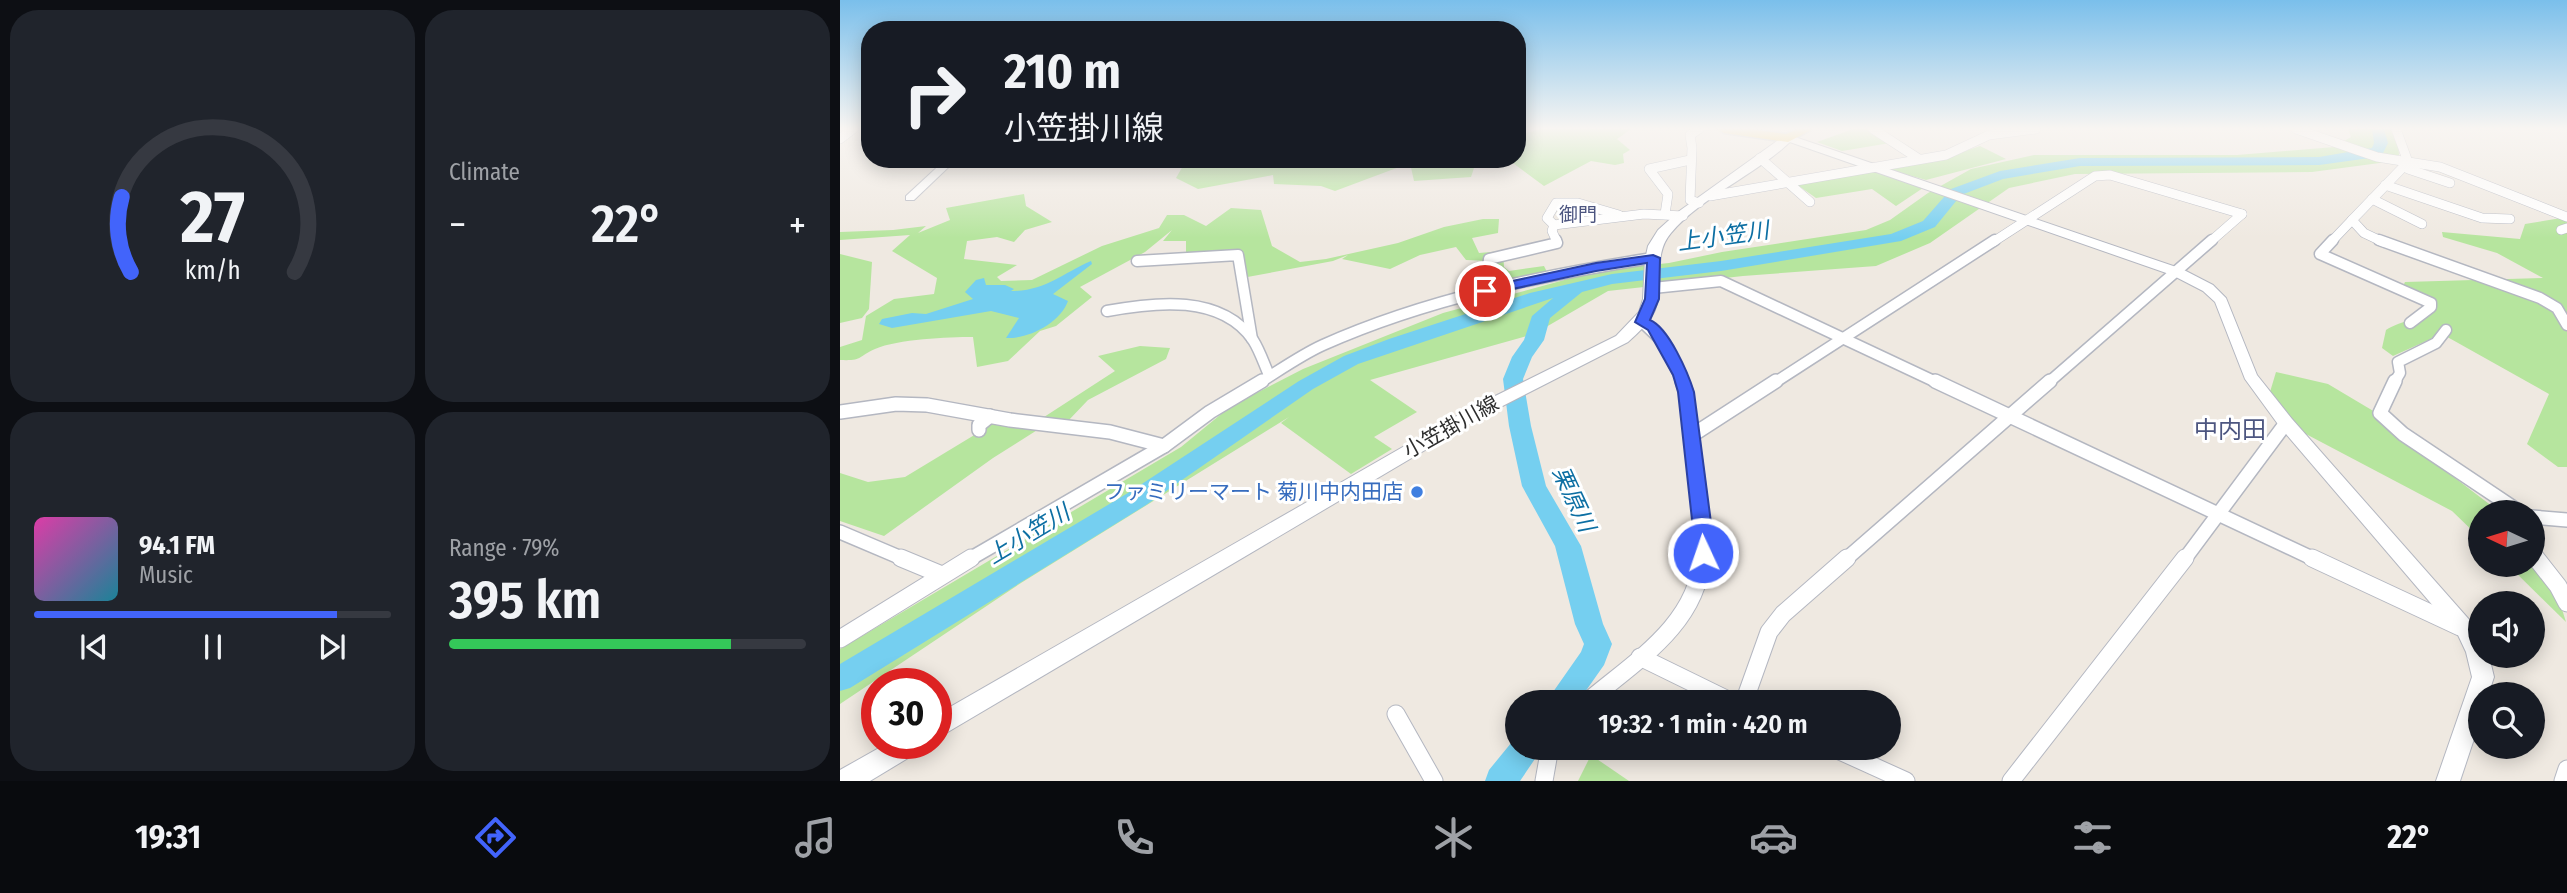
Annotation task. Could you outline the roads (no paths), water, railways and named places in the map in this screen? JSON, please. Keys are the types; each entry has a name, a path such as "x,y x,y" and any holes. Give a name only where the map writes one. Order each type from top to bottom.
{"main road":[{"path":"1643,322 1649,310 1653,286 1653,260 1663,233 1750,165"},
{"name":"小笠掛川線","path":"952,719 1502,398 1609,346 1643,322"},
{"path":"846,781 883,759"}],"street":[{"path":"1665,165 1649,169 1668,194 1665,214"},
{"path":"1690,165 1690,200 1704,200 1885,165"},
{"path":"1769,165 1811,202"},
{"path":"1865,165 2177,272 2194,279 2221,301 2250,376 2286,423 2466,630 2477,652 2483,677 2448,781"},
{"path":"2398,165 2450,183"},
{"path":"2410,323 2431,307 2431,303 2320,254 2385,185 2407,169 2440,167 2567,217"},
{"path":"910,198 942,168"},
{"path":"1691,436 2095,176 2110,175 2242,214 1783,614 1769,632 1748,690"},
{"path":"2385,185 2482,218 2510,219"},
{"path":"2484,196 2499,190"},
{"path":"2372,199 2423,224"},
{"path":"1623,216 1578,204 1556,203 1546,218 1554,225 1623,216 1683,216"},
{"path":"2352,220 2364,233 2387,244 2540,299 2557,308 2567,325"},
{"path":"1485,291 1489,259 1557,243 1552,230 1554,225"},
{"path":"1137,261 1207,252 1238,255 1252,339 1269,375"},
{"path":"840,639 943,575 1164,446 1210,412 1322,345 1427,307 1485,291 1596,267 1653,260"},
{"path":"1653,286 1721,281 2466,630"},
{"path":"1107,312 1164,304 1212,310 1229,316 1252,339"},
{"path":"1601,690 1677,621 1695,594 1702,568 1703,538 1686,392 1681,375 1654,327 1643,322"},
{"path":"2446,330 2436,342 2398,362 2400,373 2380,413 2403,434 2499,500"},
{"path":"840,412 912,404 1104,432 1164,446"},
{"path":"979,430 979,425 990,416"},
{"path":"2011,781 2219,515 2286,423"},
{"path":"2545,518 2567,520"},
{"path":"840,532 943,575"},
{"path":"2545,570 2567,603"},
{"path":"1640,657 1707,690"},
{"path":"1396,713 1434,781"},
{"path":"1544,781 1548,760"},
{"path":"1860,760 1906,781"},
{"path":"2563,781 2567,769"}],"water":[{"path":"1091,261 1092,264 1053,294 1068,301 1058,316 1043,328 1024,336 1006,338 1019,318 991,311 892,328 879,324 882,319 912,313 926,314 973,299 965,292 976,280 984,278 986,285 1005,285 1014,289 1011,291 1023,290 1044,285"}],"waterway":[{"name":"栗原川","path":"840,679 1137,499 1306,385 1351,360 1536,297 1612,279 1721,266 1895,238 1929,224 1956,192 2000,175 2059,165"},
{"name":"栗原川","path":"1570,690 1594,657 1598,644 1589,624 1568,546 1534,486 1520,426 1513,379 1522,357 1534,340 1541,316 1573,292"},
{"name":"栗原川","path":"1501,781 1517,760"}],"place":[{"name":"ファミリーマート 菊川中内田店","path":"1417,492"}],"district":[{"name":"御門","path":"1578,214"},
{"name":"中内田","path":"2230,430"}],"water label":[{"name":"上小笠川","path":"1723,236"},
{"name":"上小笠川","path":"1028,534"}]}
